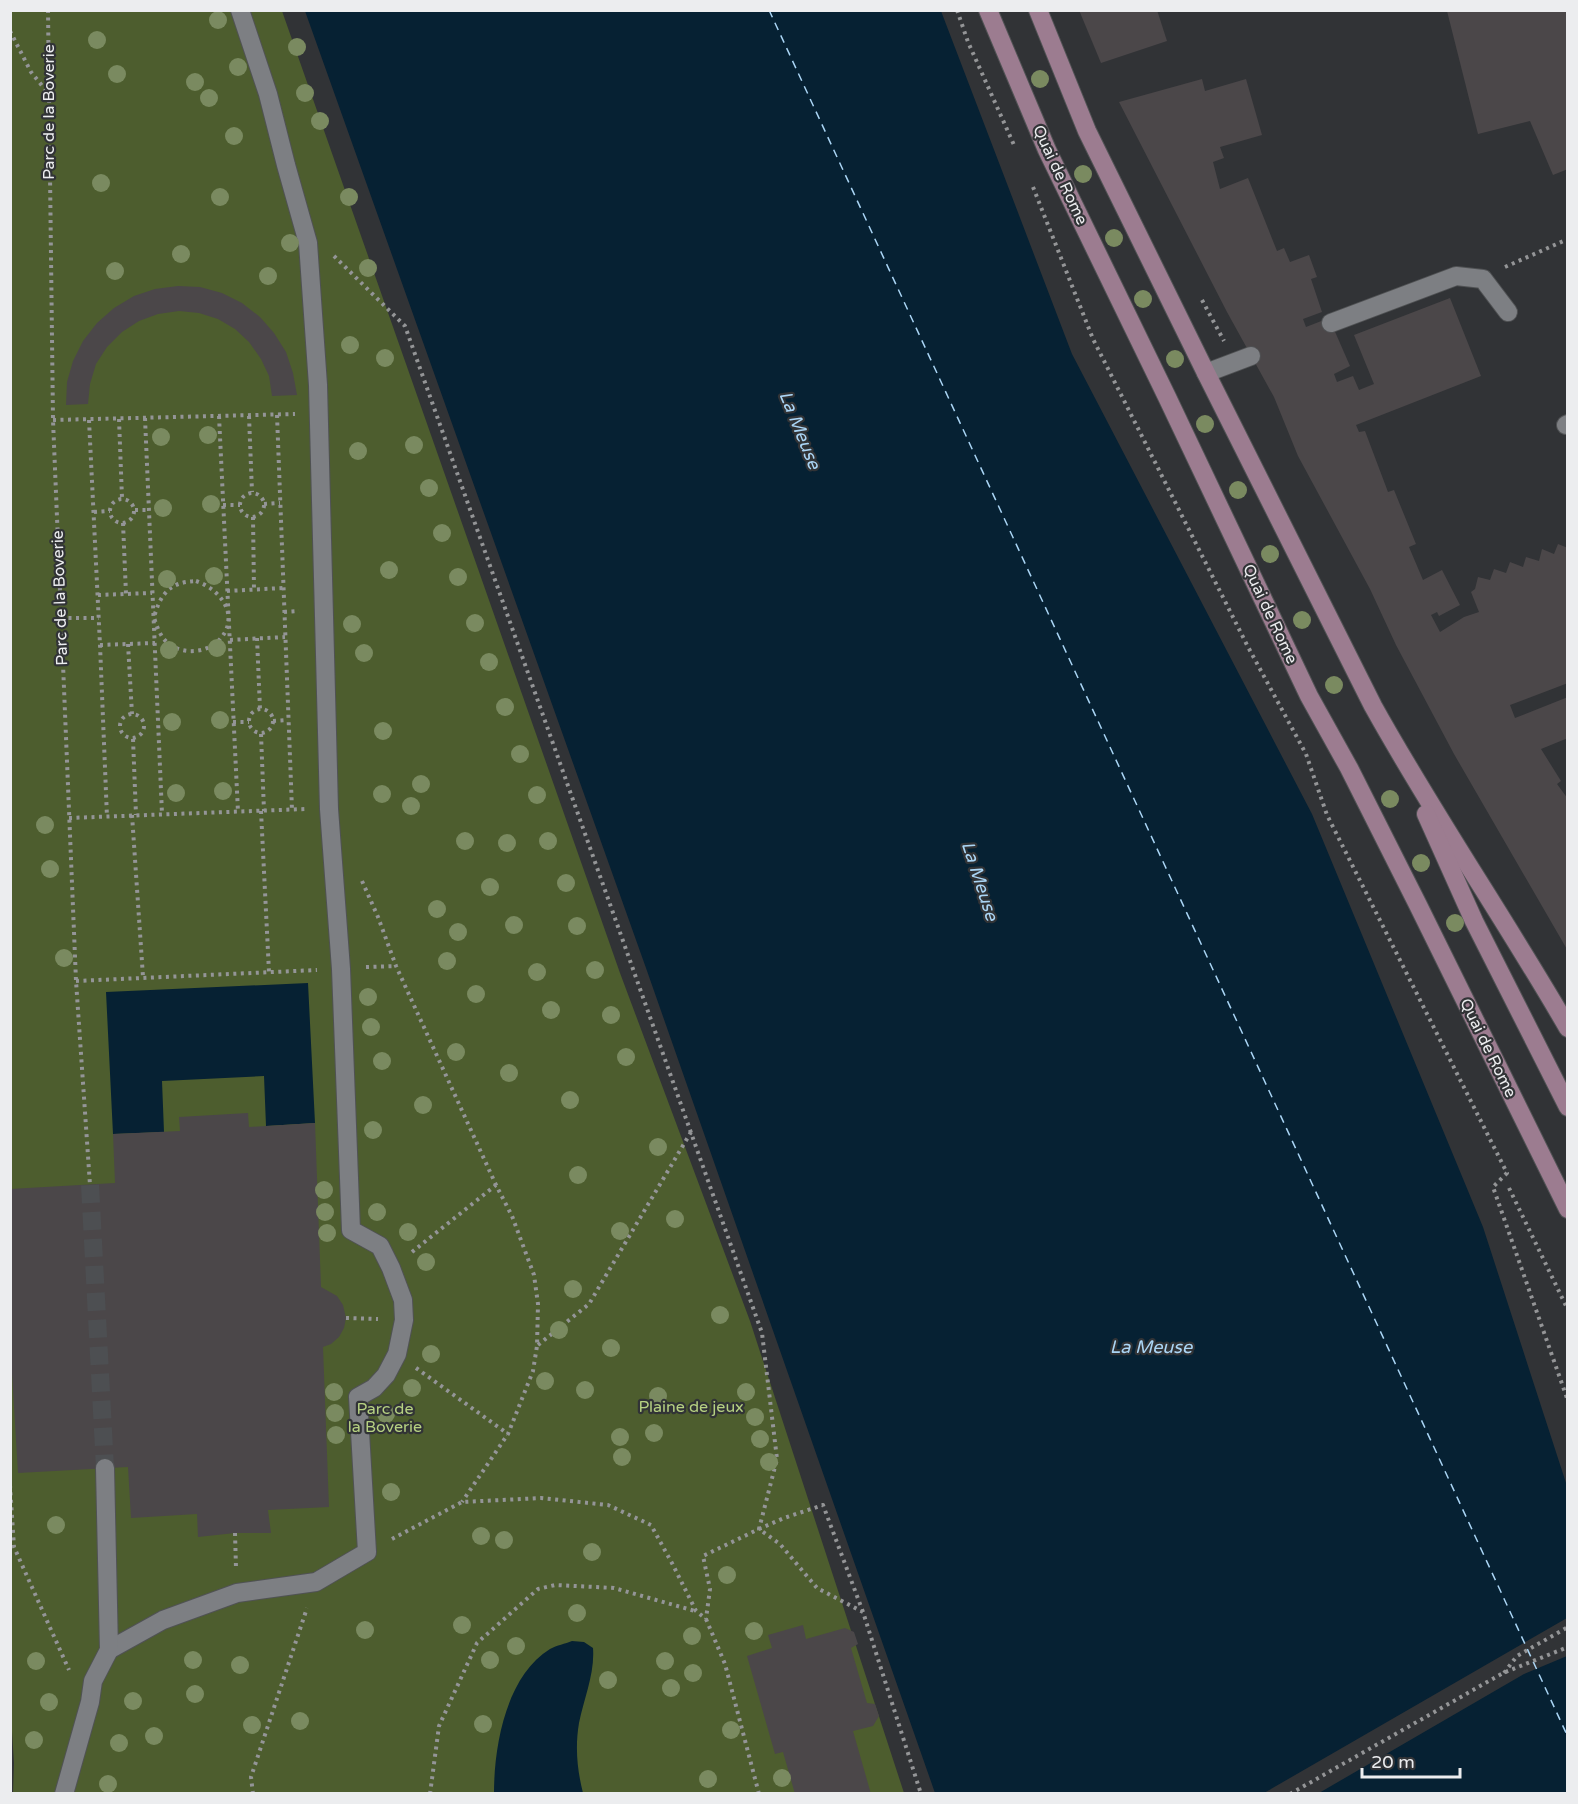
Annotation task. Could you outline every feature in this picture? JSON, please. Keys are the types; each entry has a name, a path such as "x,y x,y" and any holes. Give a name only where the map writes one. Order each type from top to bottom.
{"main road":[{"name":"Quai de Rome","path":"988,10 1047,150 1309,696 1349,768 1413,894 1568,1209"},
{"path":"1038,10 1087,130 1373,706 1568,1028"},
{"path":"1394,744 1474,921 1568,1107"}],"street":[{"path":"109,1650 163,1620 237,1593 316,1582 367,1552 358,1397 374,1388 386,1375 397,1354 404,1320 403,1300 380,1246 351,1230 341,969 329,809 320,414 308,243 285,165 268,93 240,10"},
{"path":"1331,323 1456,276 1483,279 1509,312"},
{"path":"1206,373 1251,356"},
{"path":"64,1794 90,1702 93,1681 109,1650 105,1468"}],"path":[{"name":"Parc de la Boverie","path":"48,10 53,420 76,981 90,1185"},
{"path":"957,10 968,42 1014,146"},
{"path":"10,31 31,72 49,94"},
{"path":"1033,185 1093,339 1246,645 1306,754 1328,815 1507,1173 1493,1187 1568,1401"},
{"path":"330,252 405,326 762,1333 777,1459 759,1529"},
{"path":"53,420 277,415 292,810 69,818"},
{"path":"219,416 238,812"},
{"path":"249,416 252,492"},
{"path":"145,418 162,814"},
{"path":"119,419 122,498"},
{"path":"89,420 107,817"},
{"path":"252,492 259,494 264,504 262,511 253,517 242,513 240,505 242,498 252,492"},
{"path":"122,498 132,503 135,510 133,518 123,523 112,519 110,511 112,504 122,498"},
{"path":"264,504 280,503"},
{"path":"223,505 240,505"},
{"path":"135,510 149,510"},
{"path":"94,512 110,511"},
{"path":"253,517 254,590"},
{"path":"123,523 126,594"},
{"path":"196,581 208,585 218,593 228,615 226,628 220,639 210,647 199,651 174,648 164,640 154,617 163,594 172,586 196,581"},
{"path":"227,591 283,588"},
{"path":"98,595 152,593"},
{"path":"61,618 99,618"},
{"path":"230,640 285,637"},
{"path":"257,638 260,709"},
{"path":"100,645 155,643"},
{"path":"128,644 132,714"},
{"path":"260,709 268,711 273,721 272,728 261,734 251,729 250,714 260,709"},
{"path":"132,714 139,716 145,725 140,736 133,739 123,734 120,727 124,716 132,714"},
{"path":"273,721 288,720"},
{"path":"234,722 249,722"},
{"path":"261,734 269,972"},
{"path":"133,739 134,815 142,977"},
{"path":"358,874 378,917 396,966 496,1185 512,1215 534,1275 538,1304 537,1346 533,1371 508,1434 462,1502"},
{"path":"76,981 396,966"},
{"path":"10,1079 10,1089"},
{"path":"537,1346 589,1305 691,1131"},
{"path":"391,1268 496,1185"},
{"path":"1509,1188 1568,1310"},
{"path":"346,1318 379,1319"},
{"path":"397,1354 508,1434"},
{"path":"10,1485 14,1548 69,1670 90,1702"},
{"path":"367,1552 462,1502 541,1498 608,1505 651,1525 696,1611"},
{"path":"706,1619 710,1589 703,1556 784,1518 823,1505 863,1612 921,1794"},
{"path":"759,1529 780,1544 817,1588 863,1612"},
{"path":"235,1533 236,1567"},
{"path":"252,1794 252,1777 316,1582"},
{"path":"430,1794 439,1726 477,1643 538,1589 555,1585 614,1588 696,1611 706,1619 725,1664 759,1794"},
{"path":"1503,1673 1517,1656 1568,1627"},
{"path":"1290,1794 1503,1673 1568,1647"}],"green space":[{"name":"Parc de la Boverie","path":"10,11 282,11 620,973 750,1321 904,1793 13,1793 14,1763 10,1700"}],"water":[{"name":"La Meuse","path":"305,11 941,11 1072,354 1312,814 1483,1227 1567,1486 1567,1793 935,1793 646,968"},
{"path":"308,983 315,1123 266,1126 264,1076 162,1081 164,1132 113,1134 106,992"},
{"path":"572,1641 584,1642 593,1648 591,1676 579,1723 577,1741 578,1767 583,1793 494,1793 500,1734 513,1694 535,1661 555,1646"}],"pier":[{"path":"1567,1618 1567,1656 1524,1674 1319,1793 1264,1793"}],"building":[{"path":"1079,10 1157,10 1167,41 1101,63"},
{"path":"1568,10 1568,169 1553,175 1530,121 1478,134 1447,11"},
{"path":"1202,79 1205,91 1246,79 1262,135 1220,147 1224,158 1213,162 1220,189 1248,178 1277,251 1284,248 1290,262 1309,255 1317,277 1311,279 1322,312 1303,319 1306,327 1329,318 1350,366 1334,374 1337,382 1353,376 1359,390 1374,384 1354,335 1450,298 1481,376 1356,425 1359,432 1365,431 1388,492 1394,490 1416,544 1409,547 1423,580 1442,570 1460,605 1439,616 1437,612 1431,615 1440,632 1464,617 1479,612 1471,592 1475,589 1478,577 1490,580 1494,569 1506,573 1510,562 1523,567 1526,557 1539,561 1542,549 1554,554 1558,544 1568,548 1568,683 1510,705 1515,718 1568,697 1568,738 1541,749 1561,781 1557,784 1568,799 1568,951 1454,754 1396,645 1370,589 1298,456 1274,397 1227,312 1119,102"},
{"path":"178,286 200,287 222,293 242,303 260,317 286,352 297,395 272,396 269,376 261,359 249,342 235,329 218,319 199,313 179,311 158,314 139,321 122,332 107,347 96,364 90,384 88,404 66,405 67,382 73,361 83,341 97,323 114,308 134,296 155,289"},
{"path":"248,1113 249,1127 315,1123 321,1287 337,1296 343,1305 346,1318 339,1337 323,1347 329,1507 268,1510 271,1533 235,1533 198,1537 197,1514 131,1518 128,1467 18,1473 10,1340 10,1189 115,1183 113,1134 180,1131 179,1117"},
{"path":"803,1625 806,1639 845,1628 854,1632 858,1644 851,1648 867,1703 875,1704 879,1716 873,1726 853,1731 871,1794 795,1794 783,1752 775,1754 747,1656 772,1648 768,1635"}],"ferry route":[{"path":"769,10 1568,1737"}],"tunnel":[{"path":"90,1185 105,1468"}],"park label":[{"name":"Plaine de jeux","path":"691,1407"}]}
